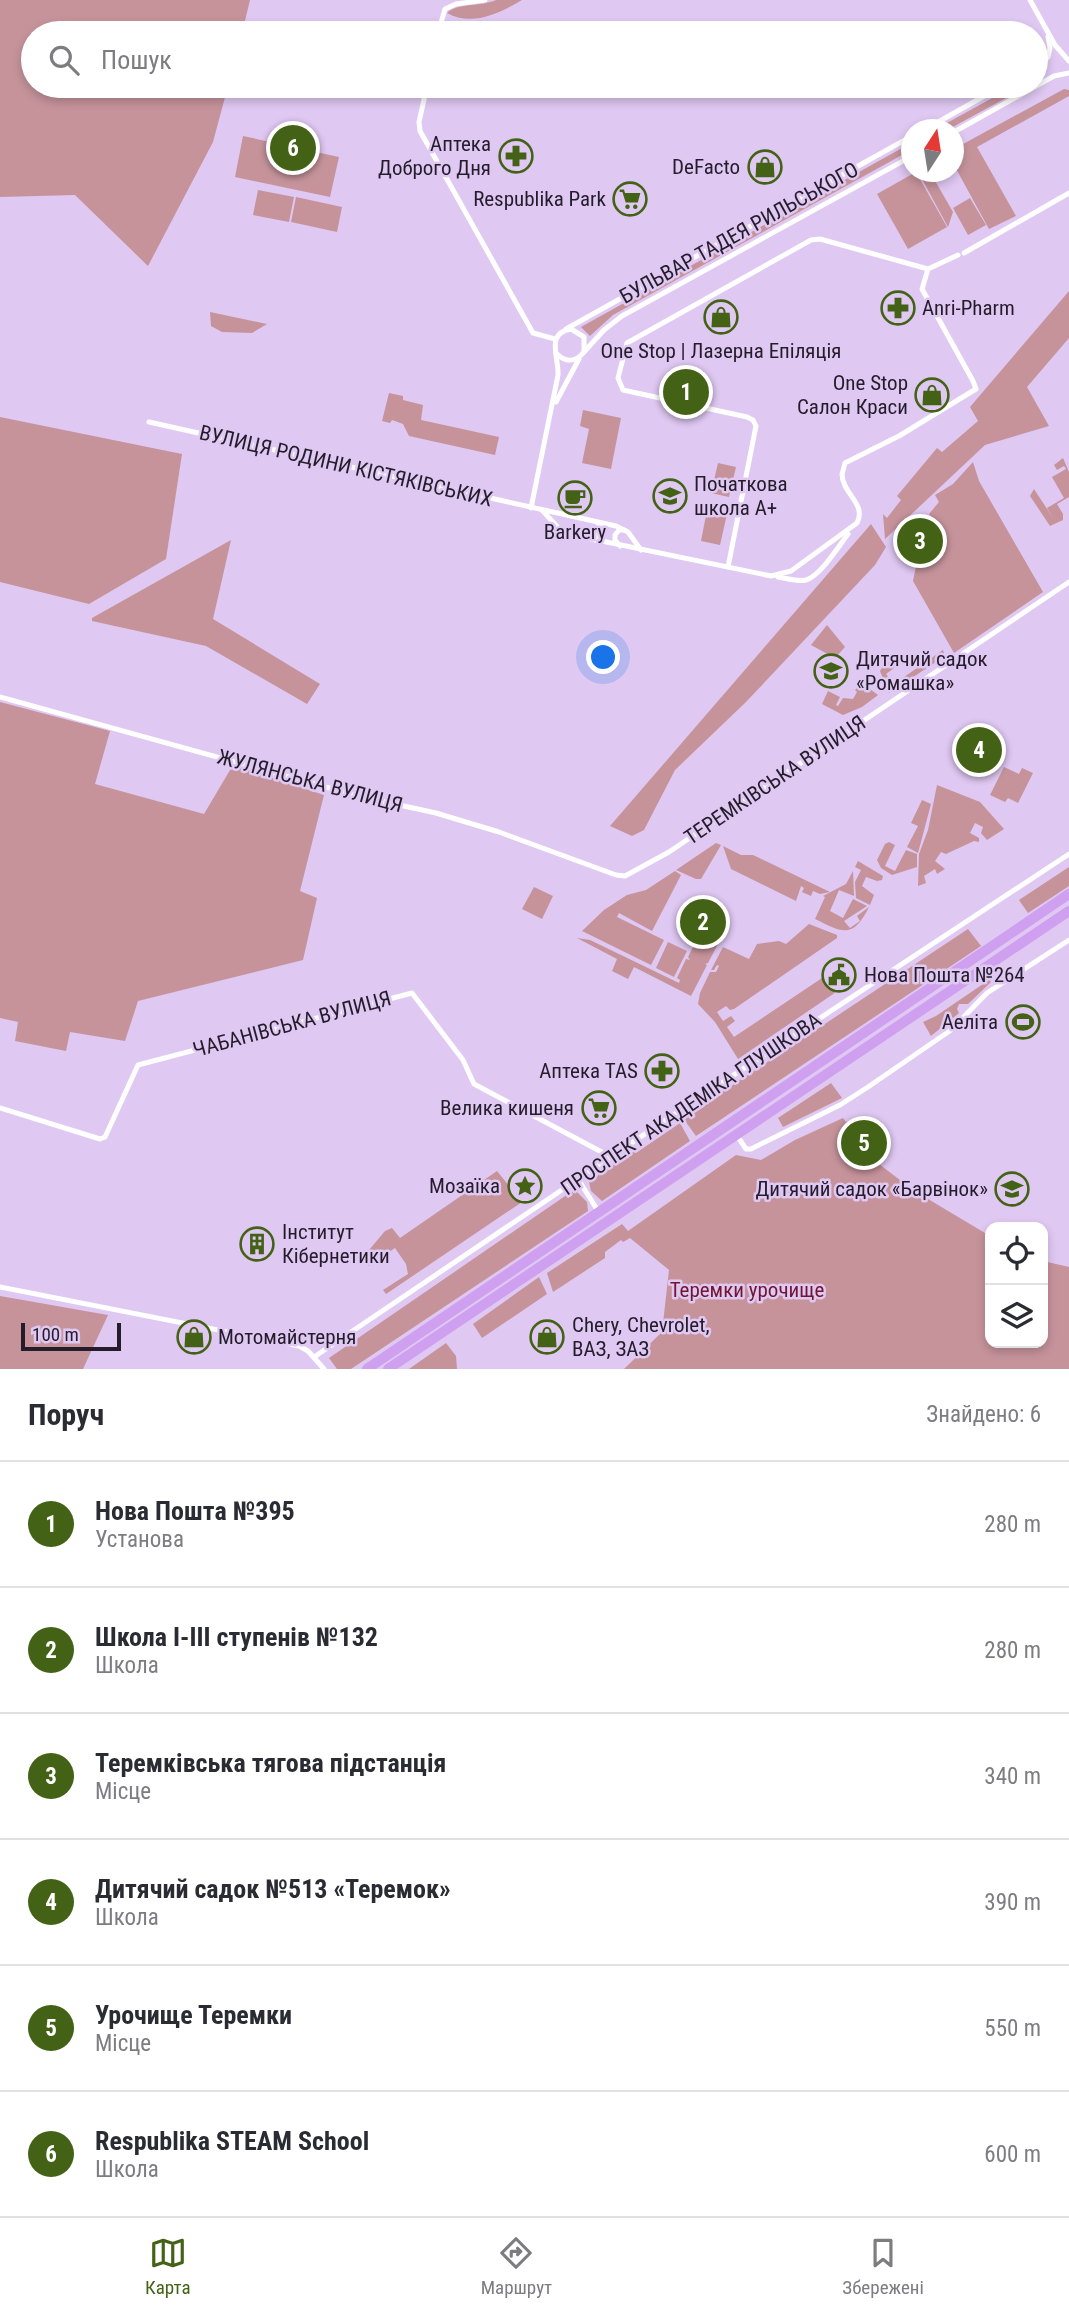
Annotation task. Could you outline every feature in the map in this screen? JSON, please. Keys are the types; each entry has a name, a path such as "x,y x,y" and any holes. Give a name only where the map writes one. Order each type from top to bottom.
{"highway":[{"name":"ПРОСПЕКТ АКАДЕМІКА ГЛУШКОВА","path":"367,1369 1069,894"},
{"path":"388,1369 1069,911"}],"street":[{"path":"442,21 445,9 456,4 485,0"},
{"path":"1030,0 1042,21"},
{"path":"1048,33 1069,61"},
{"path":"1048,38 1048,56"},
{"path":"1048,79 1069,73"},
{"path":"424,98 419,122 420,131 533,333 555,339"},
{"path":"943,119 980,98"},
{"path":"964,126 1015,98"},
{"name":"БУЛЬВАР ТАДЕЯ РИЛЬСЬКОГО","path":"566,329 901,142"},
{"name":"БУЛЬВАР ТАДЕЯ РИЛЬСЬКОГО","path":"552,408 582,354 604,330 622,316 901,162"},
{"path":"728,567 756,426 753,420 747,417 622,390 618,378 628,342 808,241 820,239 928,269 961,254 1069,193"},
{"path":"542,510 558,530 595,540 771,576 808,579 818,572 860,518 859,508 843,478 845,463 899,436 976,389 922,289 928,269"},
{"path":"566,329 576,330 585,342 582,354 571,360 557,354 555,339 566,329"},
{"name":"БУЛЬВАР ТАДЕЯ РИЛЬСЬКОГО","path":"531,508 558,375 557,354"},
{"name":"ВУЛИЦЯ РОДИНИ КІСТЯКІВСЬКИХ","path":"149,422 624,530"},
{"path":"558,530 556,523 563,516"},
{"path":"595,540 601,530 598,523"},
{"path":"771,576 791,571 854,527"},
{"path":"620,546 615,535 619,530 624,530 632,536 641,550"},
{"name":"ТЕРЕМКІВСЬКА ВУЛИЦЯ","path":"616,875 625,876 669,852 1069,582"},
{"name":"ЖУЛЯНСЬКА ВУЛИЦЯ","path":"0,697 358,796 436,813 499,832 616,875"},
{"name":"ПРОСПЕКТ АКАДЕМІКА ГЛУШКОВА","path":"314,1357 1069,854"},
{"path":"736,1134 746,1149 751,1149 841,1105 951,1030 987,993 1069,940"},
{"name":"ЧАБАНІВСЬКА ВУЛИЦЯ","path":"0,1108 100,1139 105,1137 138,1065 412,993 463,1060 474,1084 611,1157"},
{"path":"578,1180 598,1211"},
{"path":"0,1287 299,1346 324,1369"}],"green space":[{"path":"0,0 250,0 245,21 21,21 21,98 225,98 213,142 148,266 75,195 0,197"},
{"path":"496,0 522,0 486,17 466,19 447,13 458,7"},
{"path":"1064,89 1069,90 1069,96 977,147 1016,216 989,229 963,182 964,144"},
{"path":"992,98 1006,98 964,121 954,119"},
{"path":"243,136 339,157 330,197 235,177"},
{"path":"901,149 901,156 613,315 590,336 581,327"},
{"path":"901,180 922,182 947,227 908,249 877,194"},
{"path":"923,182 936,182 953,212 948,227"},
{"path":"258,190 294,197 289,222 253,215"},
{"path":"296,197 342,207 337,232 291,222"},
{"path":"970,198 986,225 968,235 953,208"},
{"path":"1069,291 1069,338 1027,387 1049,426 985,445 885,539 883,514 887,518 901,500 897,496 937,448 942,452 978,421 970,407"},
{"path":"210,312 267,324 252,333 222,332 211,326"},
{"path":"389,393 423,405 421,420 499,437 495,455 409,436 403,424 392,420 390,423 382,421"},
{"path":"583,410 621,418 611,469 582,463 589,429 580,426"},
{"path":"0,417 182,454 166,559 89,604 0,582"},
{"path":"1063,458 1069,472 1069,497 1057,504 1063,514 1063,520 1050,526 1030,496 1034,489 1053,518 1047,508 1064,498 1052,477 1066,469 1064,466 1057,470 1054,465"},
{"path":"973,462 979,481 1043,592 954,653 913,581 917,561 945,537 929,514 939,502 935,495 953,484"},
{"path":"718,463 736,467 729,497 711,493"},
{"path":"707,510 727,514 720,545 701,541"},
{"path":"871,524 886,547 875,565 746,702 675,770 644,830 632,836 610,826"},
{"path":"231,540 213,619 320,684 307,704 206,646 92,621 92,618"},
{"path":"827,625 845,647 835,658 811,645"},
{"path":"943,650 945,656 889,693 880,671 883,666 901,655 905,660 886,674 894,684"},
{"path":"863,684 878,695 862,707 843,715 822,704 828,691 840,697 836,705 838,706 843,698 853,699 857,692 855,690 861,689"},
{"path":"0,702 110,731 95,784 204,814 233,765 324,795 300,891 317,898 303,960 138,1001 125,1041 70,1032 66,1051 15,1041 18,1022 0,1018"},
{"path":"1004,767 1019,774 1022,768 1033,773 1018,803 1008,798 1005,802 990,795"},
{"path":"937,785 980,802 1004,829 987,840 981,833 983,827 975,823 970,833 979,838 979,842 974,841 946,854 941,852 935,861 945,869 937,874 935,869 924,876 926,883 918,886 919,854 928,830"},
{"path":"922,800 931,804 918,853 907,847 918,826 911,823"},
{"path":"889,842 895,845 885,866 895,871 906,850 917,854 917,867 892,875 881,868 877,860 885,844"},
{"path":"716,843 721,845 701,879 676,870"},
{"path":"723,846 741,855 753,855 830,892 820,894 813,891 811,896 802,892 804,888 801,886 796,901 731,869"},
{"path":"858,861 883,876 882,880 877,881 866,877 862,886 874,895 870,905 856,898 855,882 861,870 855,867"},
{"path":"1069,867 1069,886 1028,913 1019,900"},
{"path":"675,871 681,875 652,931 619,913 617,917 664,940 651,965 582,931 604,910 627,895 646,890"},
{"path":"853,871 854,896 839,890 830,911 843,918 853,899 867,906 844,921 850,928 860,921 857,916 869,907 863,917 858,924 852,929 840,930 815,919 825,897 823,896 846,884"},
{"path":"534,887 553,896 542,919 522,909"},
{"path":"809,924 837,935 837,938 734,1009 730,1010 726,1006 717,1012 723,1021 731,1016 735,1021 727,1027 734,1037 831,972 838,982 836,984 839,990 738,1059 715,1022 698,1004 710,972 716,972 719,966 711,970 723,947 749,959 757,944 779,941 786,944"},
{"path":"968,929 981,946 696,1136 683,1118"},
{"path":"699,935 718,944 705,964 707,965 691,996 634,967 628,979 612,971 617,959 577,938 590,940 679,983 677,978 686,959 690,960 688,957"},
{"path":"668,942 687,951 674,977 656,968"},
{"path":"989,980 991,982 968,1004 959,1004 959,1013 931,1036 923,1022"},
{"path":"831,1083 842,1098 783,1127 778,1118"},
{"name":"Теремки урочище","path":"843,1118 879,1164 913,1190 985,1233 985,1348 1048,1348 1048,1262 1069,1267 1069,1369 624,1369 662,1332 669,1270 630,1238 623,1242 621,1240 605,1252 605,1258 553,1292 547,1273 622,1224 628,1231 736,1155 761,1160 795,1140"},
{"path":"680,1123 690,1141 602,1201 591,1191 589,1182 634,1150 636,1153"},
{"path":"497,1171 522,1202 386,1294 383,1290 408,1274 406,1264 395,1248 368,1266 364,1256 385,1231 392,1228 400,1238"},
{"path":"571,1192 577,1192 587,1202 588,1211 351,1369 337,1369 329,1358"},
{"path":"539,1277 547,1294 482,1338 473,1324"},
{"path":"0,1296 108,1315 83,1369 0,1369"},
{"path":"446,1343 456,1356 457,1369 409,1369"}],"place":[{"name":"Respublika STEAM School","path":"293,148"},
{"name":"Аптека Доброго Дня","path":"516,156"},
{"name":"DeFacto","path":"765,167"},
{"name":"Respublika Park","path":"630,199"},
{"name":"Anri-Pharm","path":"898,308"},
{"name":"One Stop | Лазерна Епіляція","path":"721,317"},
{"name":"Нова Пошта №395","path":"686,392"},
{"name":"One Stop Салон Краси","path":"932,395"},
{"name":"Початкова школа А+","path":"670,496"},
{"name":"Barkery","path":"575,498"},
{"name":"Теремківська тягова підстанція","path":"920,541"},
{"name":"Дитячий садок «Ромашка»","path":"831,671"},
{"name":"Дитячий садок №513 «Теремок»","path":"979,750"},
{"name":"Школа І-ІІІ ступенів №132","path":"703,922"},
{"name":"Нова Пошта №264","path":"839,975"},
{"name":"Аеліта","path":"1023,1022"},
{"name":"Аптека TAS","path":"662,1071"},
{"name":"Велика кишеня","path":"599,1108"},
{"name":"Урочище Теремки","path":"864,1143"},
{"name":"Мозаїка","path":"525,1186"},
{"name":"Дитячий садок «Барвінок»","path":"1012,1189"},
{"name":"Інститут Кібернетики","path":"257,1244"},
{"name":"Мотомайстерня","path":"194,1337"},
{"name":"Chery, Chevrolet, ВАЗ, ЗАЗ","path":"547,1337"}]}
